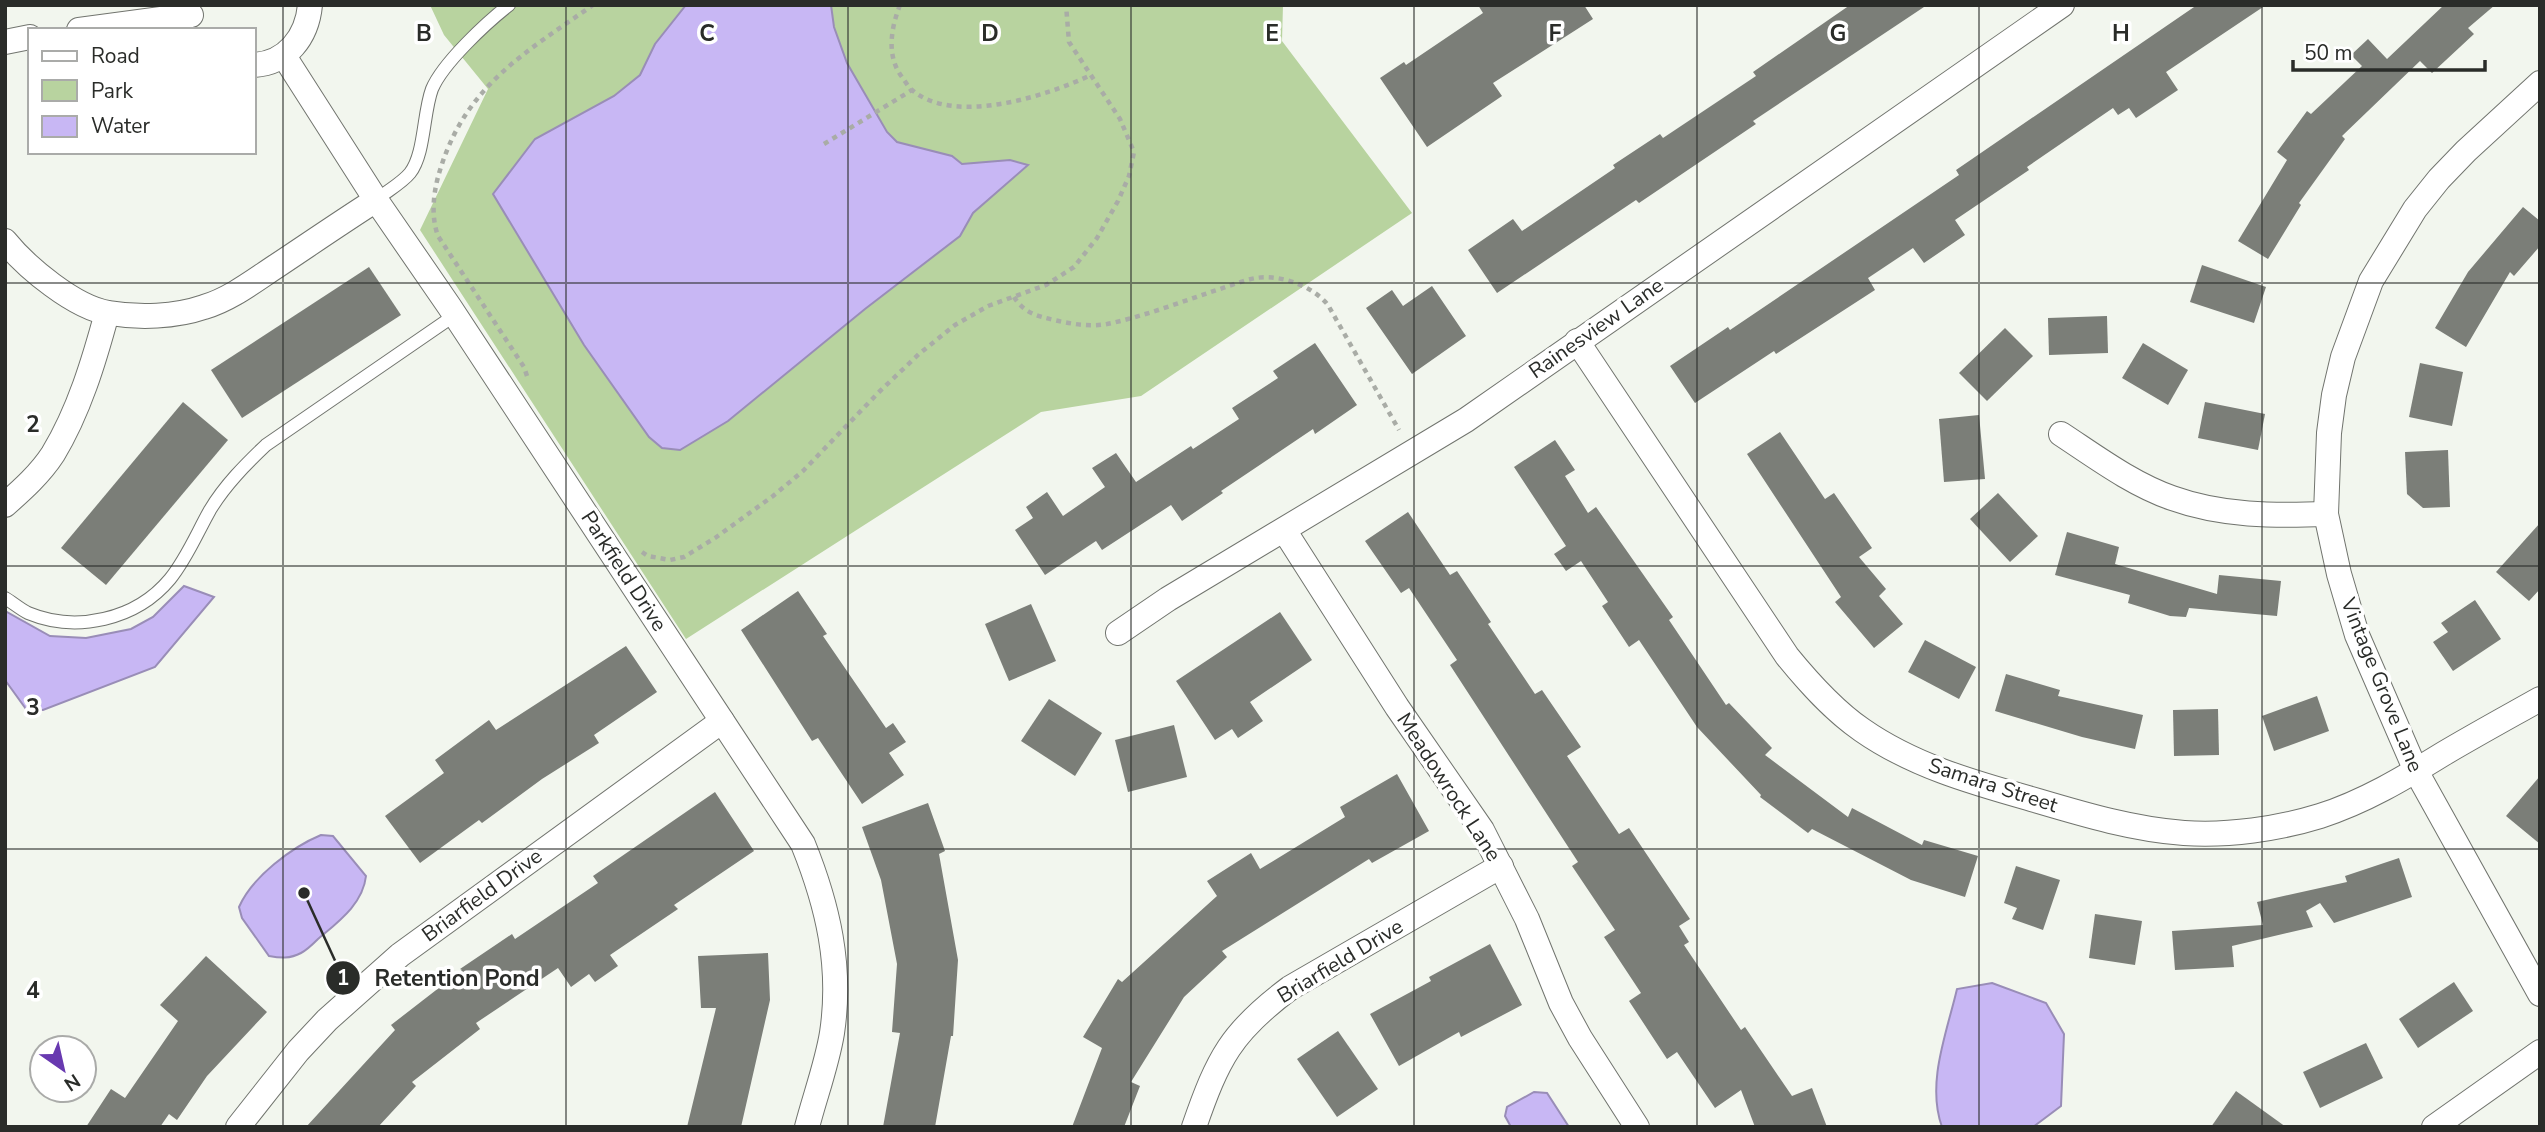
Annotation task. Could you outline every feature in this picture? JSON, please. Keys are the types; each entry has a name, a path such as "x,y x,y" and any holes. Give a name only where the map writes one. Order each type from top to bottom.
{"street":[{"path":"256,65 284,56 298,43 307,26 310,5"},
{"name":"Rainesview Lane","path":"1118,633 1168,598 1424,447 2062,5"},
{"path":"96,28 192,17"},
{"path":"5,42 28,37"},
{"name":"Parkfield Drive","path":"284,56 376,200 455,315 803,844 818,881 833,939 836,990 831,1036 807,1127"},
{"name":"Vintage Grove Lane","path":"2540,83 2466,151 2440,179 2415,209 2371,281 2343,357 2334,395 2329,433 2326,514 2339,574 2357,635 2416,771 2540,994"},
{"path":"5,241 29,268 50,284 107,313 152,316 181,313 205,307 243,289 376,200"},
{"path":"5,505 52,456 67,428 107,313"},
{"name":"Samara Street","path":"1577,341 1787,656 1837,711 1862,731 1951,775 2092,817 2185,833 2236,832 2320,816 2356,802 2416,771 2540,699"},
{"path":"2061,434 2115,470 2172,498 2225,512 2326,514"},
{"name":"Meadowrock Lane","path":"1284,530 1397,708 1482,830 1527,919 1561,1003 1637,1127"},
{"name":"Briarfield Drive","path":"238,1127 298,1051 327,1020 400,955 722,721"},
{"name":"Briarfield Drive","path":"1194,1127 1216,1066 1243,1028 1265,1006 1290,988 1501,866"},
{"path":"2434,1127 2540,1052"}],"lane":[{"path":"376,200 411,173 418,156 433,89 444,69 509,5"},
{"path":"5,598 27,612 55,620 82,622 113,618 132,610 168,581 212,507 240,469 266,445 455,315"}],"path":[{"path":"434,200 438,175 449,140 466,111 510,65 553,31 593,5"},
{"path":"900,5 892,38 892,57 898,72 912,90 934,101 965,107 1005,104 1047,93 1092,75"},
{"path":"684,557 743,518 793,480 919,354 955,325 988,306 1046,285 1074,267 1097,238 1129,176 1134,152 1120,119 1069,42 1066,5"},
{"path":"824,144 912,90"},
{"path":"1014,297 1025,310 1037,316 1073,324 1093,325 1123,320 1258,277 1287,280 1323,297 1399,430"}],"green space":[{"path":"430,5 1283,5 1282,41 1412,213 1141,396 1041,412 686,639 420,230 488,89 444,35"}],"water":[{"path":"686,5 831,5 834,27 847,63 887,132 897,142 952,156 962,164 1010,160 1028,165 973,213 960,236 865,309 728,421 680,450 662,448 649,437 584,345 493,194 535,139 614,96 640,75 655,44"},
{"path":"184,586 214,597 155,667 43,710 26,709 5,680 5,611 50,636 86,638 131,629 153,617"},
{"path":"321,835 333,836 366,876 364,886 355,904 310,947 289,957 269,956 242,918 239,907 253,885 274,864"},
{"path":"1992,983 2046,1003 2064,1034 2061,1106 2033,1127 1942,1127 1936,1093 1937,1075 1957,989"},
{"path":"1534,1092 1547,1093 1569,1127 1511,1127 1505,1116 1507,1107"}],"building":[{"path":"1478,5 1584,5 1593,19 1493,83 1502,96 1427,147 1380,78 1404,62 1406,65 1483,13"},
{"path":"1850,5 1927,5 1753,121 1756,124 1639,203 1636,200 1497,293 1468,250 1513,219 1522,231 1615,168 1613,165 1660,134 1663,138 1756,76 1753,72"},
{"path":"2197,5 2266,5 2166,72 2178,90 2136,118 2129,108 2118,115 2113,108 1955,220 1965,235 1924,263 1913,248 1868,278 1875,290 1695,403 1670,366 1728,327 1730,330 1959,175 1956,170"},
{"path":"2444,5 2495,5 2468,28 2474,34 2432,73 2420,61 2342,136 2345,139 2299,203 2301,205 2268,259 2238,241 2287,160 2277,152 2307,111 2311,114 2362,66 2351,55 2368,39 2387,59"},
{"path":"2523,207 2540,221 2540,246 2514,276 2510,272 2466,347 2435,328 2468,272"},
{"path":"2202,265 2266,287 2254,323 2190,302"},
{"path":"369,267 401,315 242,418 211,370"},
{"path":"1432,286 1466,336 1412,374 1366,308 1392,290 1403,306"},
{"path":"2107,316 2108,353 2049,355 2048,318"},
{"path":"2005,328 2033,356 1987,401 1959,373"},
{"path":"1315,343 1357,405 1315,434 1313,429 1221,491 1223,493 1182,521 1171,505 1102,550 1096,541 1045,575 1015,530 1033,518 1026,507 1047,492 1063,516 1105,487 1092,468 1116,453 1136,482 1239,419 1232,408 1278,378 1273,371"},
{"path":"2143,343 2188,370 2168,405 2122,378"},
{"path":"2420,363 2463,372 2452,426 2409,417"},
{"path":"183,402 228,440 106,585 61,548"},
{"path":"2205,402 2265,414 2258,450 2198,438"},
{"path":"1979,415 1985,479 1944,482 1939,419"},
{"path":"1780,432 1825,499 1834,493 1872,548 1859,557 1886,589 1879,596 1903,624 1874,648 1835,602 1841,597 1747,454"},
{"path":"1555,440 1575,470 1565,476 1588,513 1596,507 1673,617 1669,620 1726,705 1729,703 1772,748 1765,755 1848,817 1852,808 1922,845 1924,840 1978,856 1965,897 1911,880 1812,829 1808,833 1760,797 1697,727 1639,640 1629,647 1602,606 1608,602 1581,561 1566,571 1554,554 1566,546 1514,467"},
{"path":"2448,450 2450,507 2423,508 2407,494 2405,452"},
{"path":"1998,493 2038,536 2010,562 1970,519"},
{"path":"1408,512 1450,575 1457,571 1491,622 1488,624 1535,694 1542,690 1581,747 1567,756 1619,834 1629,828 1690,919 1679,926 1689,942 1684,945 1741,1030 1745,1027 1792,1096 1812,1088 1827,1127 1755,1127 1741,1090 1715,1108 1677,1052 1667,1059 1629,1001 1641,993 1604,937 1615,930 1572,866 1578,862 1450,665 1457,660 1409,588 1401,593 1365,541"},
{"path":"2540,523 2540,589 2529,601 2496,572"},
{"path":"2067,532 2119,547 2115,564 2217,594 2219,575 2281,581 2277,616 2189,608 2186,617 2170,616 2128,603 2130,595 2055,575"},
{"path":"798,591 827,634 823,636 886,728 893,723 906,742 889,753 904,775 862,804 818,738 812,741 741,630"},
{"path":"2475,600 2501,639 2453,671 2433,642 2448,632 2441,623"},
{"path":"1031,604 1056,661 1009,681 985,624"},
{"path":"1280,612 1312,660 1250,702 1263,721 1238,738 1232,729 1215,740 1176,681"},
{"path":"1925,640 1976,667 1959,699 1908,672"},
{"path":"626,646 657,692 594,735 599,743 542,779 482,823 479,820 420,863 385,816 444,773 435,760 489,720 496,730"},
{"path":"2006,674 2060,690 2058,696 2143,715 2135,749 2082,737 1995,711"},
{"path":"2317,696 2329,731 2274,751 2262,716"},
{"path":"1049,699 1102,733 1075,776 1021,741"},
{"path":"2218,709 2219,755 2174,756 2173,710"},
{"path":"1174,725 1187,777 1128,792 1115,740"},
{"path":"1397,774 1429,831 1372,863 1369,859 1222,951 1227,957 1184,997 1131,1082 1140,1086 1124,1127 1072,1127 1102,1048 1083,1037 1118,979 1122,982 1217,896 1207,881 1251,853 1260,869 1345,817 1340,807"},
{"path":"2540,776 2540,844 2506,816"},
{"path":"715,792 754,851 674,905 678,909 610,955 618,966 595,982 589,974 571,987 558,968 476,1023 480,1029 412,1082 416,1086 378,1127 306,1127 395,1030 391,1025 462,970 460,969 512,934 515,939 598,883 593,876"},
{"path":"928,803 945,851 939,854 958,960 953,1036 935,1127 883,1127 900,1033 892,1032 897,964 881,880 862,827"},
{"path":"2399,858 2412,897 2334,923 2320,903 2306,911 2313,927 2232,946 2234,967 2175,970 2172,931 2263,925 2257,902 2347,882 2345,876"},
{"path":"2016,866 2060,880 2043,930 2012,919 2017,908 2004,903"},
{"path":"2095,914 2142,921 2135,965 2089,958"},
{"path":"1490,944 1522,1005 1461,1037 1459,1032 1399,1066 1370,1014 1431,981 1429,977"},
{"path":"768,953 770,1000 741,1127 687,1127 716,1008 701,1008 698,956"},
{"path":"206,956 267,1012 207,1076 177,1120 169,1114 160,1127 86,1127 111,1089 125,1098 178,1021 160,1005"},
{"path":"2454,982 2473,1011 2418,1048 2399,1019"},
{"path":"1338,1031 1378,1089 1337,1117 1297,1059"},
{"path":"2366,1043 2383,1078 2320,1108 2303,1072"},
{"path":"2236,1091 2286,1127 2211,1127"}],"place":[{"name":"Retention Pond","path":"304,893"}]}
